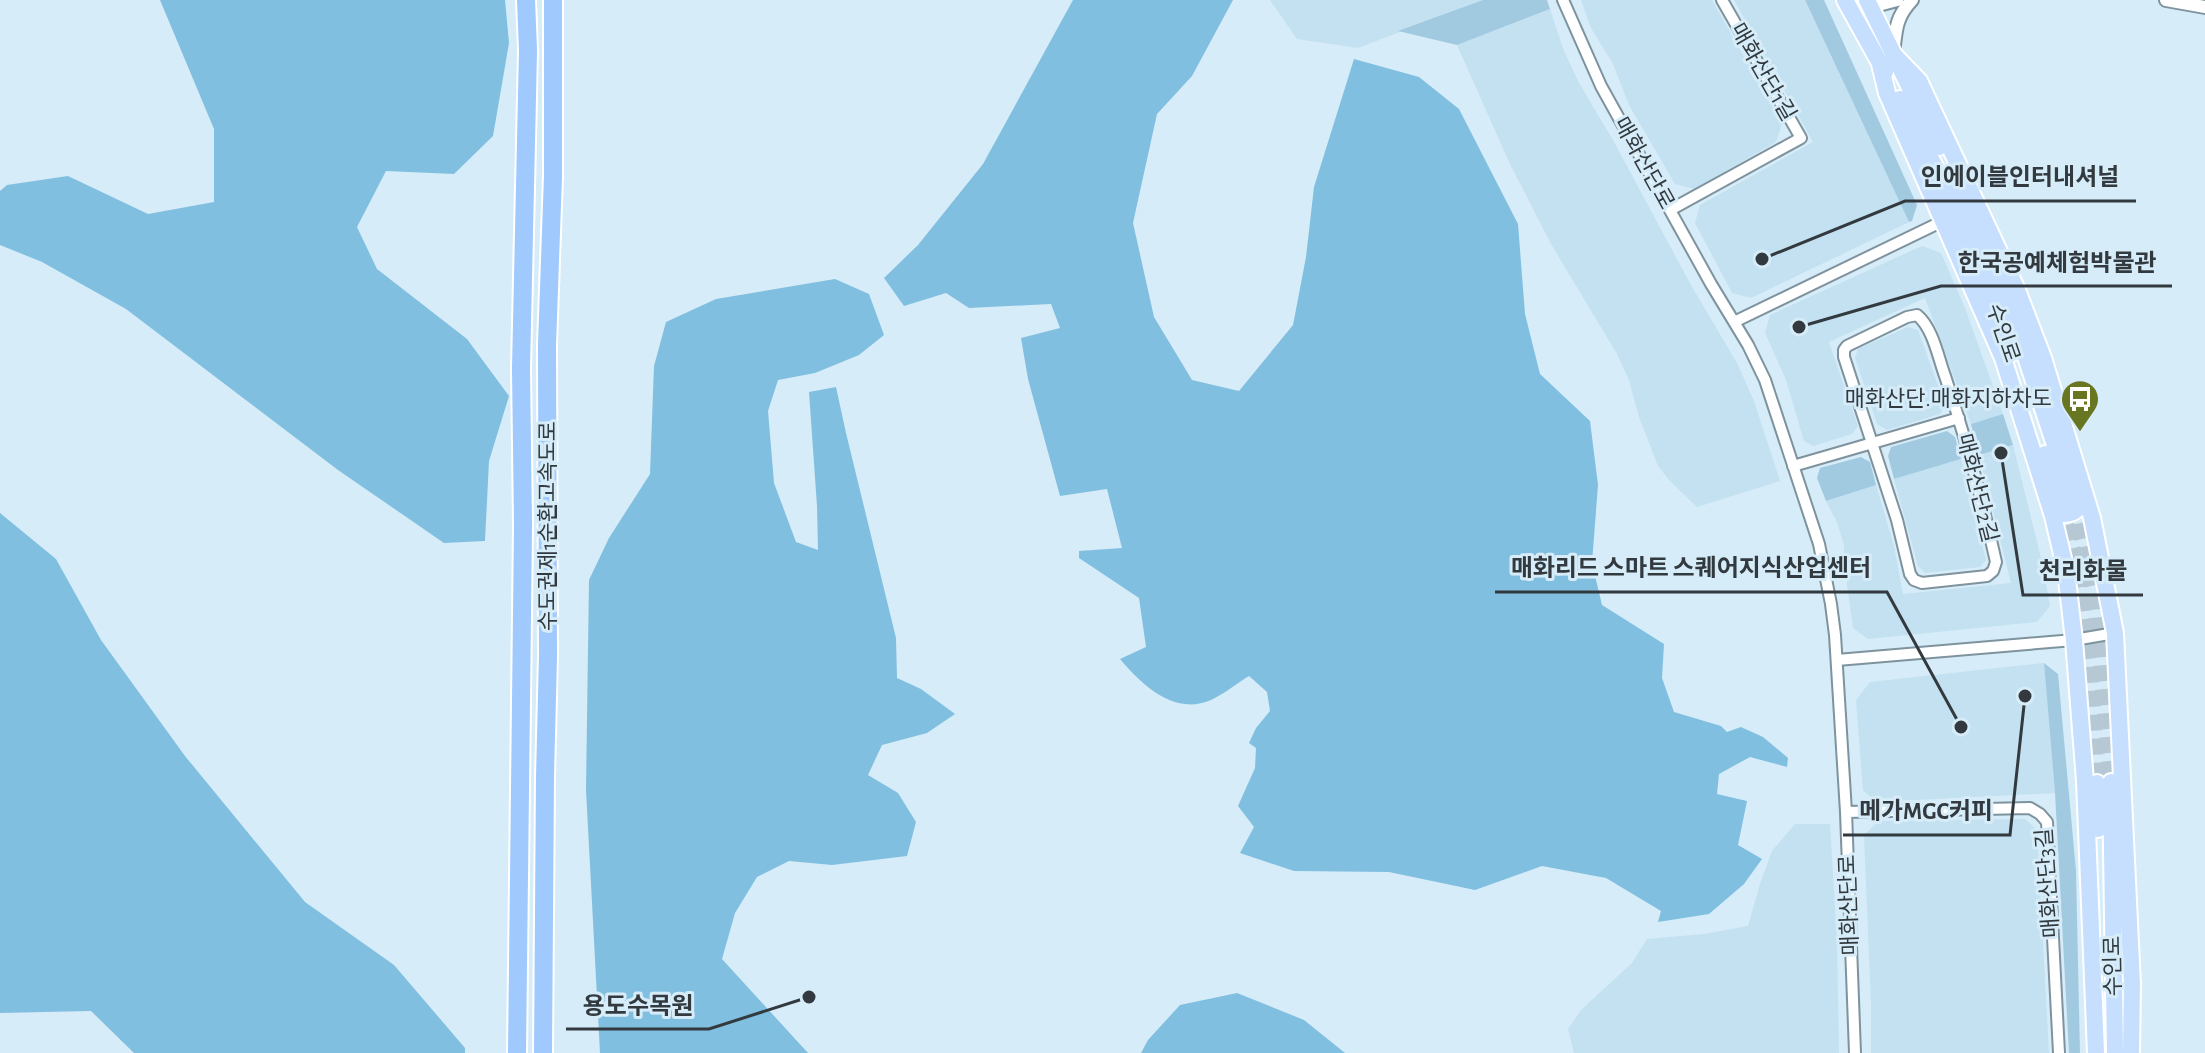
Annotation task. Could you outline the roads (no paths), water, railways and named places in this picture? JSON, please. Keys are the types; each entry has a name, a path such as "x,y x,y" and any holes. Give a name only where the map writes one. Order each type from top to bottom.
{"highway":[{"name":"수도권제1순환고속도로","path":"517,1053 523,525 521,369 528,50 526,0"},
{"name":"수도권제1순환고속도로","path":"543,1053 548,656 547,345 553,176 553,0"}],"main road":[{"name":"수인로","path":"1845,0 1853,16 1887,59 1956,183 2006,296 2067,502"},
{"name":"수인로","path":"1869,4 1887,59"},
{"path":"1887,59 1887,93 2067,502 2066,571 2085,781 2096,1053"},
{"path":"2067,502 2092,518 2115,633 2132,984 2131,1053"},
{"name":"수인로","path":"2104,1053 2104,782 2115,1053"}],"street":[{"name":"매화산단로","path":"1563,0 1601,86 1765,380 1819,544 1831,604 1837,660 1855,1053"},
{"name":"매화산단1길","path":"1670,210 1801,138 1722,0"},
{"path":"1853,16 1869,4 1897,0"},
{"path":"1887,59 1901,12 1912,0"},
{"path":"2166,0 2205,7"},
{"path":"1734,322 1943,221"},
{"name":"매화산단2길","path":"1917,315 1924,321 1981,491 1996,562 1993,571 1987,576 1922,583 1914,580 1871,442 1844,350 1907,317 1917,315"},
{"name":"매화산단2길","path":"1793,466 1959,418"},
{"path":"1837,660 2074,640 2115,633"},
{"name":"매화산단3길","path":"1846,812 2030,808 2040,814 2047,822 2059,1053"}],"tunnel":[{"path":"2073,500 2094,593 2111,782"},
{"path":"2060,502 2079,572 2090,659 2097,783"}],"place":[{"name":"인에이블인터내셔널","path":"1762,259"},
{"name":"한국공예체험박물관","path":"1799,327"},
{"name":"매화산단.매화지하차도","path":"2080,433"},
{"name":"천리화물","path":"2001,453"},
{"name":"메가MGC커피","path":"2025,696"},
{"name":"매화리드 스마트 스퀘어지식산업센터","path":"1961,727"},
{"name":"용도수목원","path":"809,997"}]}
